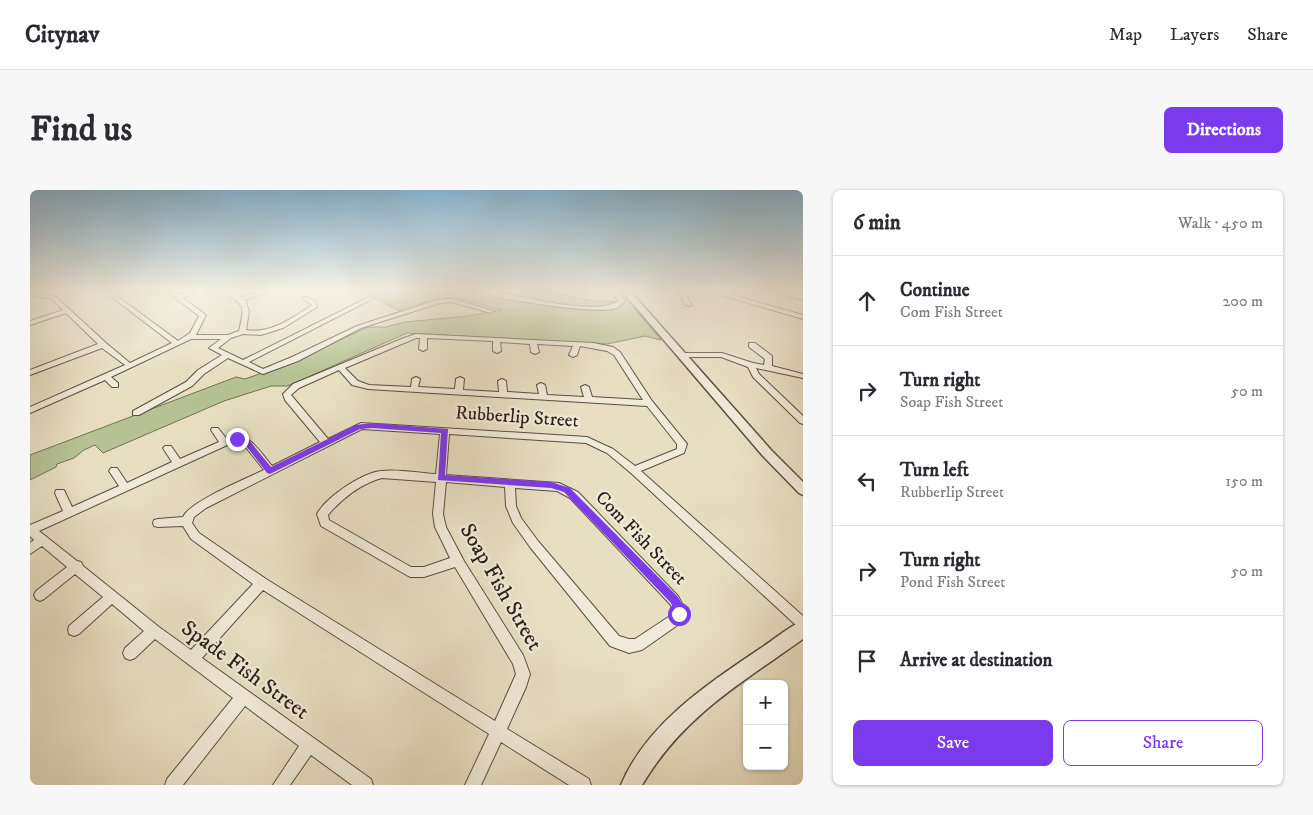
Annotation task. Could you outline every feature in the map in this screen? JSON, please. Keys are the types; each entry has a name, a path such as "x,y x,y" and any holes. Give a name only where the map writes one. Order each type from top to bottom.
{"street":[{"path":"30,323 46,318"},
{"path":"73,318 103,345 130,366"},
{"path":"144,318 178,344"},
{"path":"30,410 178,344 190,337 203,318"},
{"path":"242,332 245,318"},
{"path":"296,318 263,334 242,332 229,337 213,348 263,372 359,327 388,318"},
{"path":"242,363 332,318"},
{"path":"650,318 767,453 803,490"},
{"path":"423,349 424,336"},
{"path":"326,443 287,394 294,387 410,338 424,336 602,346 616,352 649,403 683,447 678,452 634,470"},
{"path":"190,337 229,337"},
{"path":"459,347 461,338"},
{"path":"496,340 497,351"},
{"path":"533,341 534,352"},
{"path":"574,355 577,344"},
{"path":"30,373 103,345"},
{"path":"752,345 768,358 768,367"},
{"path":"136,413 189,384 201,372 227,355"},
{"path":"683,355 722,355 753,366 768,367 803,376"},
{"path":"753,366 752,369 756,375 803,421"},
{"path":"340,368 355,383 361,386 649,403"},
{"path":"106,377 115,385"},
{"path":"414,390 416,379"},
{"path":"459,392 460,379"},
{"path":"502,381 503,395"},
{"path":"541,385 544,397"},
{"path":"585,388 589,400"},
{"name":"Rubberlip Street","path":"188,521 191,513 202,505 364,425 591,441 610,451 634,470 803,624"},
{"path":"215,430 224,442"},
{"name":"Soap Fish Street","path":"445,431 439,525 458,561 518,660 522,671 521,682 473,785"},
{"path":"30,530 224,442 237,439 247,442 270,471"},
{"path":"168,448 178,464"},
{"path":"114,471 125,488"},
{"name":"Com Fish Street","path":"458,561 429,571 410,572 350,539 323,520 322,514 332,503 378,474 510,484 551,485 570,492 674,600 680,611 678,618 637,645 629,646 615,641 534,544 517,520 511,506 510,484"},
{"path":"60,493 69,513"},
{"path":"158,523 188,521 188,527 195,536 262,583 498,730 582,785"},
{"name":"Spade Fish Street","path":"30,530 44,539 154,631 365,785"},
{"path":"30,549 44,539"},
{"path":"40,595 76,566"},
{"path":"192,659 262,583"},
{"path":"74,630 112,596"},
{"path":"631,785 658,745 690,708 803,629"},
{"name":"Spade Fish Street","path":"130,653 154,631"},
{"path":"174,785 242,697"},
{"name":"Spade Fish Street","path":"281,785 309,745"}],"green space":[{"path":"449,318 642,318 661,340 645,336 607,344 407,333 287,386 271,386 224,401 103,453 95,445 30,480 30,455 236,377 245,379 290,363 368,327 386,327 405,322"}],"route":[{"path":"237,439 247,442 270,471 358,426 372,425 445,431 441,478 510,484 551,485 567,490 574,495 674,600 679,607 679,614"}]}
